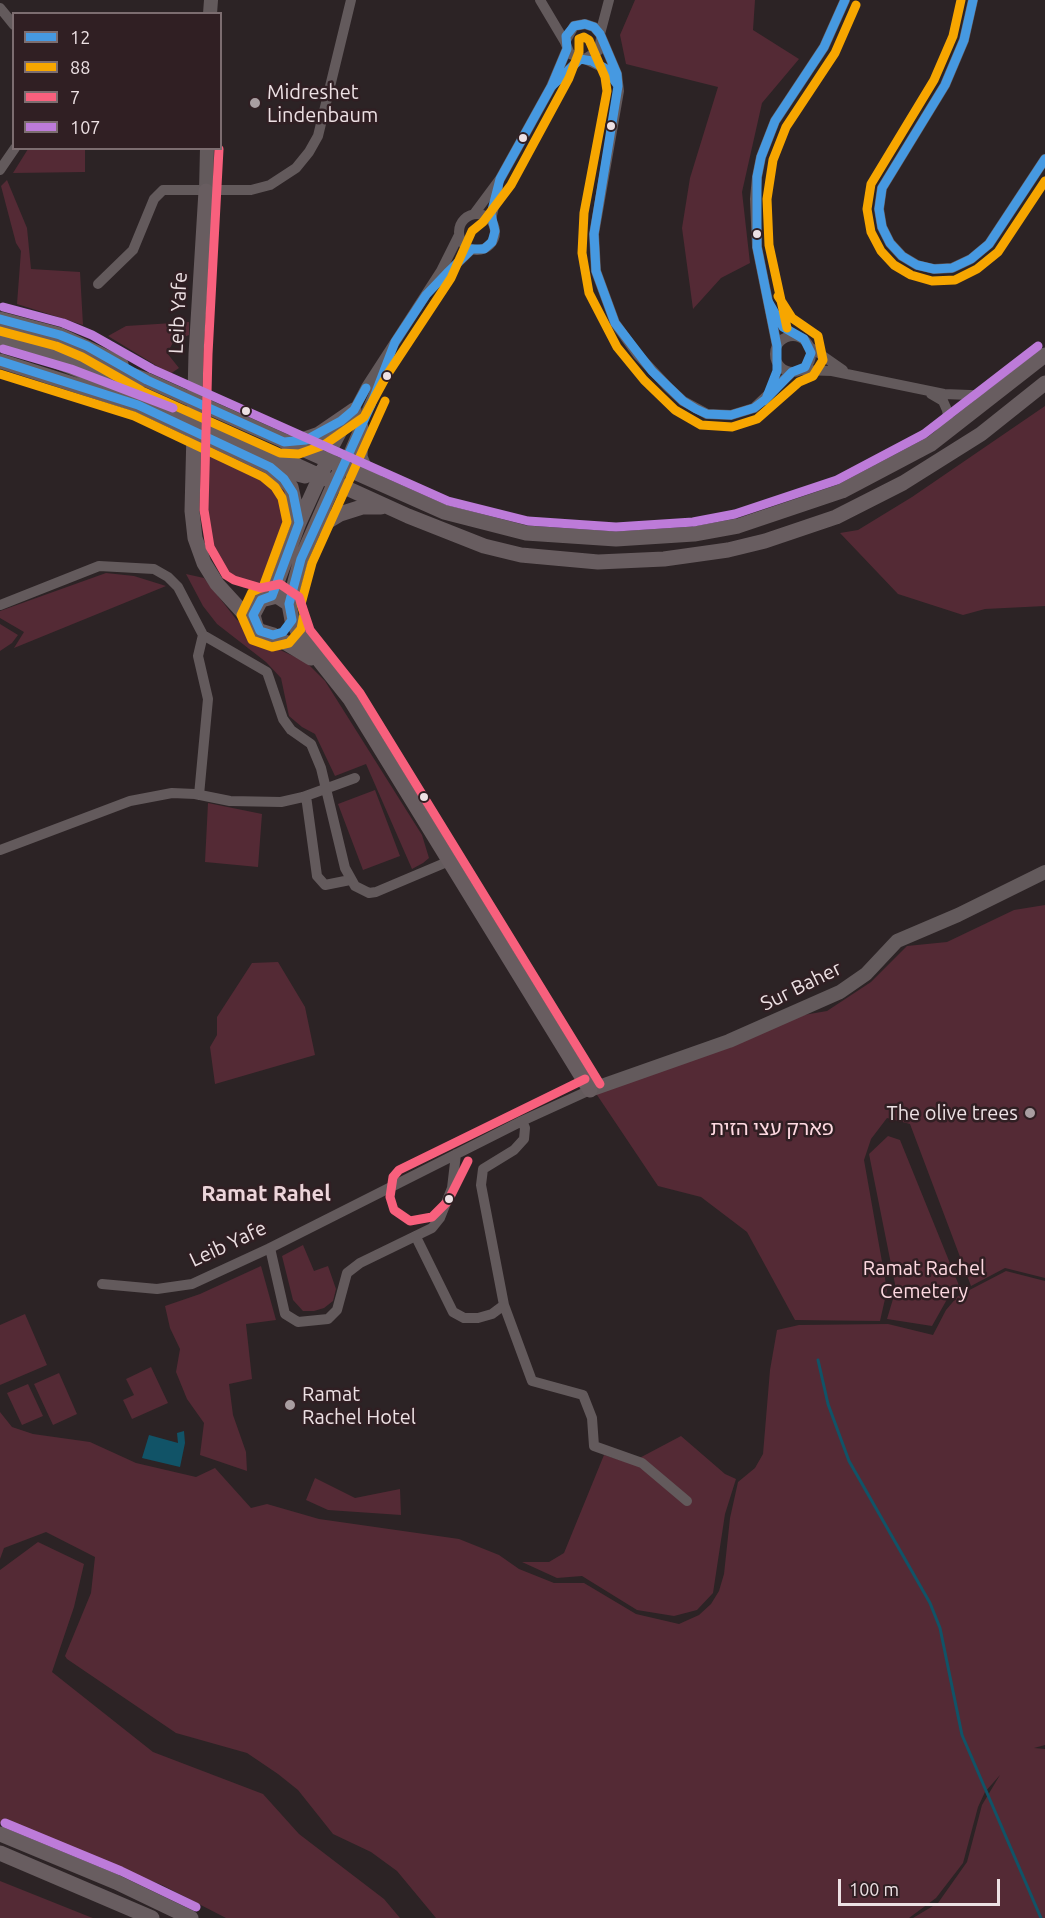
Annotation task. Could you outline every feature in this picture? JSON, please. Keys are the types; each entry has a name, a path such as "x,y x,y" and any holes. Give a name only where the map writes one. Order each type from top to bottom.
{"main road":[{"name":"Leib Yafe","path":"206,191 196,354 192,519 195,538 204,563 217,584 256,626"},
{"path":"0,319 60,335 87,346 147,380 444,512 526,533 616,539 658,537 738,526 800,507 872,478 939,438 996,396 1045,355"},
{"path":"0,331 147,380"},
{"path":"0,343 51,359 142,395 389,507 484,546 550,559 625,562 728,550 798,530 870,502 981,434 1045,383"},
{"path":"0,360 138,405 270,467 328,480"},
{"path":"284,442 296,442 319,434 354,410"},
{"path":"361,427 359,450 362,463 381,485"},
{"path":"273,635 287,629 294,580 313,531 328,480 327,461"},
{"path":"270,467 291,487 299,523"},
{"path":"322,668 273,635 260,631 256,626 254,609 266,598 299,523 328,480 342,468"},
{"path":"313,531 333,517 350,510 374,506 389,507"},
{"path":"217,584 237,594 281,598 322,668 350,699 447,862 590,1090"},
{"path":"0,1834 116,1882 191,1918"},
{"path":"0,1853 152,1918"}],"street":[{"path":"98,284 134,250 154,199 163,190 251,190 270,185 296,168 318,136 337,66 351,0"},
{"path":"327,461 354,410 426,295 459,235 464,219 474,214 500,179 551,87 569,30 575,26 588,24 609,0"},
{"path":"551,87 582,59 596,54 609,0"},
{"path":"766,399 774,384 777,345 755,222 757,177 761,157 775,121 824,47 845,0"},
{"path":"973,0 964,40 945,85 882,188 879,208 882,227 890,243 902,256 917,265 934,269 952,268 971,260 989,244 1045,159"},
{"path":"543,4 575,26"},
{"path":"543,4 566,45 582,59 606,69 618,86"},
{"path":"0,8 12,23"},
{"path":"588,24 600,36 617,74 618,86 594,234 596,271 607,306 638,355 668,387 696,409 713,415 731,415 754,408 766,399 811,358 810,347"},
{"path":"0,170 14,150"},
{"name":"Leib Yafe","path":"206,191 207,150"},
{"path":"459,235 464,244 472,249 484,249 492,242 495,231 491,220 500,179"},
{"path":"474,214 491,220"},
{"path":"426,295 472,249"},
{"path":"768,302 783,327 804,339 810,347 835,366 857,376"},
{"path":"777,345 784,338 794,335"},
{"path":"342,468 395,342"},
{"path":"777,362 796,371 832,371 926,391 996,396"},
{"path":"926,391 938,398 947,410 948,416 939,438"},
{"path":"0,605 99,566 154,569 168,577 178,587 203,635 267,672 283,719 291,730 311,744 350,880 363,891 376,892 447,862"},
{"path":"199,795 208,699 198,657 203,635"},
{"path":"0,850 130,801 172,793 249,803 280,802 306,796 355,778"},
{"path":"306,796 317,876 325,885 350,880"},
{"name":"Sur Baher","path":"590,1090 729,1041 840,992 866,974 897,941 958,915 1045,872"},
{"name":"Leib Yafe","path":"102,1284 157,1290 192,1284 270,1248 522,1121 590,1090"},
{"path":"522,1121 525,1128 524,1139 514,1150 483,1169 481,1185 504,1305 532,1381 584,1395 592,1418 594,1446 642,1463 687,1501"},
{"path":"270,1248 285,1314 298,1322 313,1322 328,1318 337,1310 347,1273 360,1263 432,1228 448,1203 455,1174 456,1154"},
{"path":"416,1237 453,1312 464,1318 478,1318 492,1314 504,1305"}],"green space":[{"path":"635,0 755,0 753,30 799,59 762,103 742,192 750,263 721,278 693,309 682,228 690,178 718,87 626,64 620,35"},
{"path":"27,150 85,150 85,172 13,173"},
{"path":"7,180 27,228 31,269 80,272 83,325 17,304 21,251 16,243 1,186"},
{"path":"189,322 189,335 174,341 167,353 179,368 170,374 108,336 126,326"},
{"path":"1045,406 1045,606 985,609 963,615 898,594 840,533 858,530 912,497"},
{"path":"207,445 275,477 286,488 293,516 274,574 265,583 256,587 244,588 230,581 207,544 203,515"},
{"path":"106,573 134,576 166,586 14,648 24,632 0,618 0,611"},
{"path":"186,574 204,578 236,619 263,642 306,662 325,681 422,835 429,858 412,869 366,764 335,776 315,734 289,716 281,678 266,662 217,624 203,606"},
{"path":"0,624 18,635 12,643 0,651"},
{"path":"375,790 400,856 363,870 338,804"},
{"path":"208,803 262,814 258,867 205,862"},
{"name":"פארק עצי הזית","path":"1045,905 1045,1278 1005,1268 971,1286 910,1124 887,1118 871,1139 864,1160 887,1290 880,1321 795,1320 747,1232 701,1197 658,1186 595,1092 786,1018 827,1011 871,982 907,946 947,942 1014,910"},
{"path":"278,962 305,1007 315,1055 215,1084 210,1047 217,1035 217,1017 252,963"},
{"name":"Ramat Rachel Cemetery","path":"888,1136 900,1140 960,1288 950,1294 932,1326 887,1319 896,1289 869,1154"},
{"path":"303,1245 314,1271 328,1266 336,1289 333,1301 324,1308 314,1311 303,1311 293,1300 282,1256"},
{"path":"261,1266 276,1320 246,1324 252,1379 229,1384 233,1415 246,1452 247,1471 200,1455 204,1423 187,1399 176,1372 180,1349 170,1328 165,1306 200,1294"},
{"path":"1006,1271 1045,1281 1045,1745 1034,1748 1045,1749 1045,1918 913,1918 938,1903 967,1862 982,1805 1000,1775 985,1792 978,1807 963,1863 936,1898 909,1918 436,1918 397,1871 371,1852 333,1834 298,1790 278,1774 247,1753 176,1733 67,1659 65,1656 91,1593 95,1557 46,1532 4,1548 0,1559 0,1412 12,1427 33,1434 90,1442 136,1463 196,1477 215,1468 251,1508 267,1504 319,1519 459,1539 499,1555 519,1569 554,1583 584,1583 636,1614 679,1624 699,1615 711,1604 719,1591 724,1574 730,1518 738,1482 755,1468 763,1454 770,1370 777,1330 799,1325 888,1324 933,1335 946,1310 958,1296"},
{"path":"25,1314 47,1365 0,1385 0,1325"},
{"path":"151,1367 168,1403 132,1419 123,1400 134,1395 126,1379"},
{"path":"59,1373 77,1414 53,1425 34,1384"},
{"path":"28,1384 43,1416 22,1425 7,1393"},
{"path":"681,1436 725,1474 736,1479 725,1514 713,1593 697,1610 674,1616 637,1610 582,1576 557,1578 522,1562 549,1562 564,1553 604,1455 630,1463"},
{"path":"315,1478 355,1498 400,1489 401,1515 328,1510 306,1500"},
{"path":"38,1542 84,1564 74,1607 52,1672 153,1752 263,1794 299,1834 384,1899 400,1918 226,1918 162,1885 0,1823 0,1570"},
{"path":"0,1881 90,1917 93,1918 0,1918"}],"water":[{"path":"184,1431 185,1443 180,1467 142,1458 149,1435 178,1443 177,1433"}],"waterway":[{"path":"818,1360 828,1404 849,1461 930,1603 940,1628 962,1735 1041,1918"}],"transit line":[{"name":"12","path":"0,361 138,405 270,467 284,479 293,493 299,523 272,596 261,600 253,615 260,631 273,635 283,632 292,620 289,604 301,559 371,405 395,342 426,295 447,273 472,249 484,249 492,242 495,231 491,214 500,179 551,87 580,59 592,61 606,69 618,86 594,234 596,271 615,323 652,371 683,401 696,409 707,414 731,415 754,408 766,399 777,371 777,346 757,247 757,177 761,157 775,121 824,47 845,0"},
{"name":"88","path":"961,0 953,36 934,80 871,184 867,209 871,232 881,251 894,265 911,275 932,281 955,280 977,269 998,252 1045,181"},
{"name":"12","path":"973,0 964,40 945,85 882,188 879,209 882,227 890,243 902,256 917,265 934,269 952,268 971,259 989,244 1045,159"},
{"name":"88","path":"787,328 769,245 767,199 773,160 786,127 835,53 856,5"},
{"name":"12","path":"552,85 567,49 566,36 574,26 585,24 594,27 600,34 617,74 618,86"},
{"name":"88","path":"0,331 56,346 82,357 142,391 280,453 299,454 324,445 364,417 387,375 451,278 472,231 483,222 511,185 569,78 579,52 579,39 584,37 589,40 605,77 607,91 584,213 582,253 589,293 617,347 644,380 675,410 701,425 732,427 757,419 799,382 813,376 823,360 818,336 792,318 778,296"},
{"name":"7","path":"219,150 208,354 204,510 210,547 226,575 234,580 261,588 280,584 299,597 310,630 360,693 600,1084"},
{"name":"12","path":"764,401 792,372 805,367 811,353 804,339 783,327 768,301"},
{"name":"107","path":"3,307 63,323 92,335 152,369 448,501 528,521 616,527 693,522 735,514 837,480 924,434 1038,346"},
{"name":"12","path":"0,319 60,335 87,346 147,380 284,442 306,440 341,421 354,410 366,388"},
{"name":"107","path":"3,349 71,369 173,408"},
{"name":"88","path":"0,374 134,416 263,477 275,487 282,498 287,522 263,587 252,592 241,615 252,640 272,647 289,643 301,629 304,614 301,604 312,563 385,401"},
{"name":"7","path":"468,1161 448,1201 432,1217 410,1221 394,1210 390,1197 393,1177 399,1170 585,1079"},
{"name":"107","path":"5,1823 121,1871 196,1907"}],"place":[{"name":"Midreshet Lindenbaum","path":"255,103"},
{"name":"The olive trees","path":"1030,1113"},
{"name":"Ramat Rachel Hotel","path":"290,1405"}],"district":[{"name":"Ramat Rahel","path":"266,1194"}]}
